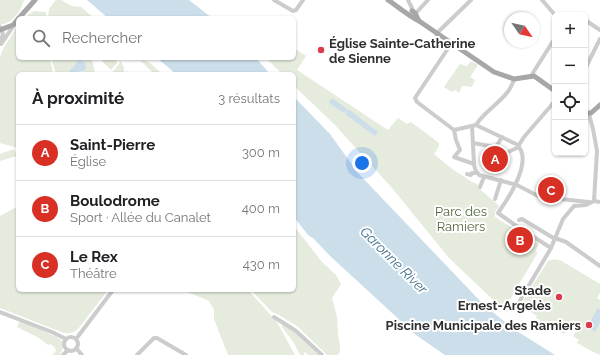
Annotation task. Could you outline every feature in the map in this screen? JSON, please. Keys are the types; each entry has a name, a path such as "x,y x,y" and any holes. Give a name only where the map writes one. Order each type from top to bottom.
{"main road":[{"path":"21,16 36,0"},
{"path":"388,0 412,14 436,34 491,71 514,79 531,76 539,79 552,89"},
{"path":"0,28 13,25 16,21"},
{"path":"588,113 600,105"}],"street":[{"path":"274,0 293,10 296,10 303,0"},
{"path":"408,0 412,14 428,0"},
{"path":"436,34 470,0"},
{"path":"542,0 552,12"},
{"path":"0,45 16,22"},
{"path":"588,22 600,30"},
{"path":"0,28 3,34 0,45"},
{"path":"588,63 600,40"},
{"path":"531,76 552,43"},
{"path":"451,44 415,98 417,102 454,130 460,150 454,157 474,164"},
{"path":"454,130 474,125 501,100 514,79"},
{"path":"480,187 486,177 493,170 498,169 507,153 517,148 552,105"},
{"path":"515,310 551,248 563,219 574,206 586,205 592,201 598,151 593,129 588,116"},
{"path":"474,125 518,145 522,154 522,166 516,185 498,213 551,248"},
{"path":"474,125 472,144 474,164 477,173"},
{"path":"493,170 489,167 488,162 495,147 502,137"},
{"path":"472,144 495,147"},
{"path":"467,174 471,175 472,173 477,173 486,177 501,180 516,185 540,197 600,202"},
{"path":"495,199 501,180"},
{"path":"519,220 522,219 555,238 566,242 600,266"},
{"path":"76,339 111,292"},
{"path":"0,312 66,339 71,337 76,339"},
{"path":"274,317 296,331 322,355"},
{"path":"137,355 154,338 157,338 186,355"},
{"path":"66,339 64,345 68,350"},
{"path":"76,339 78,343 76,348"},
{"path":"63,355 68,350 76,348"},
{"path":"76,348 82,355"}],"green space":[{"path":"0,0 24,0 21,9 15,16 8,22 0,25"},
{"path":"56,0 61,0 72,6 81,7 92,16 48,16 49,9"},
{"path":"32,12 46,12 47,16 27,16"},
{"path":"16,28 16,60 50,60 53,72 16,72 16,147 0,143 0,57 3,49"},
{"name":"Parc des Ramiers","path":"296,49 306,56 297,70 388,130 398,118 407,124 411,122 439,143 439,146 434,154 453,170 477,184 480,189 499,206 495,212 495,217 539,244 536,250 537,254 509,301 511,302 507,313 449,258 392,188 334,124 296,88 296,72 280,72 268,60 296,60"},
{"path":"52,60 92,60 95,72 80,72 86,70 77,61 74,66 74,72 55,72"},
{"path":"101,60 117,60 117,63 111,70"},
{"path":"140,60 149,62 160,72 152,72"},
{"path":"121,61 124,72 113,72"},
{"path":"471,61 478,65 470,77 475,80 472,87 462,86 459,93 455,90 452,92 444,87 460,64 467,66"},
{"path":"14,149 16,156 0,161 0,154"},
{"path":"16,207 16,292 106,292 78,329 70,333 64,333 0,308 0,216"},
{"path":"296,229 322,262 336,275 341,284 332,298 337,317 340,352 337,355 327,355 297,326 272,312 253,292 296,292"},
{"name":"Stade Ernest-Argelès","path":"556,259 600,284 600,293 597,298 600,300 600,355 577,343 579,340 573,336 578,328 578,323 573,330 568,327 564,334 536,318 537,316 531,311 520,306 548,261"},
{"path":"188,292 250,292 277,322 295,355 228,355 214,319 214,310 209,301"},
{"path":"20,320 57,337 62,341 63,348 60,355 52,355 56,351 51,344 48,345 39,338 17,327"},
{"path":"282,324 295,333 319,355 309,355 304,352 304,355 300,355 294,343 282,327"}],"water":[{"path":"87,0 189,0 209,16 106,16"},
{"path":"81,60 85,63 86,70 70,72 70,70 77,61"},
{"path":"159,60 258,60 268,72 174,72"},
{"path":"332,98 347,109 344,113 329,103"},
{"name":"Garonne River","path":"296,99 330,134 358,173 483,304 512,328 555,355 445,355 416,335 308,235 296,220"},
{"path":"348,109 378,132 375,136 345,114"},
{"path":"598,308 600,310 600,322 595,332 587,327"}],"place":[{"name":"Église Sainte-Catherine de Sienne","path":"321,50"},
{"name":"Saint-Pierre","path":"495,159"},
{"name":"Le Rex","path":"551,190"},
{"name":"Boulodrome","path":"520,240"},
{"name":"Stade Ernest-Argelès","path":"559,297"},
{"name":"Piscine Municipale des Ramiers","path":"589,325"}]}
